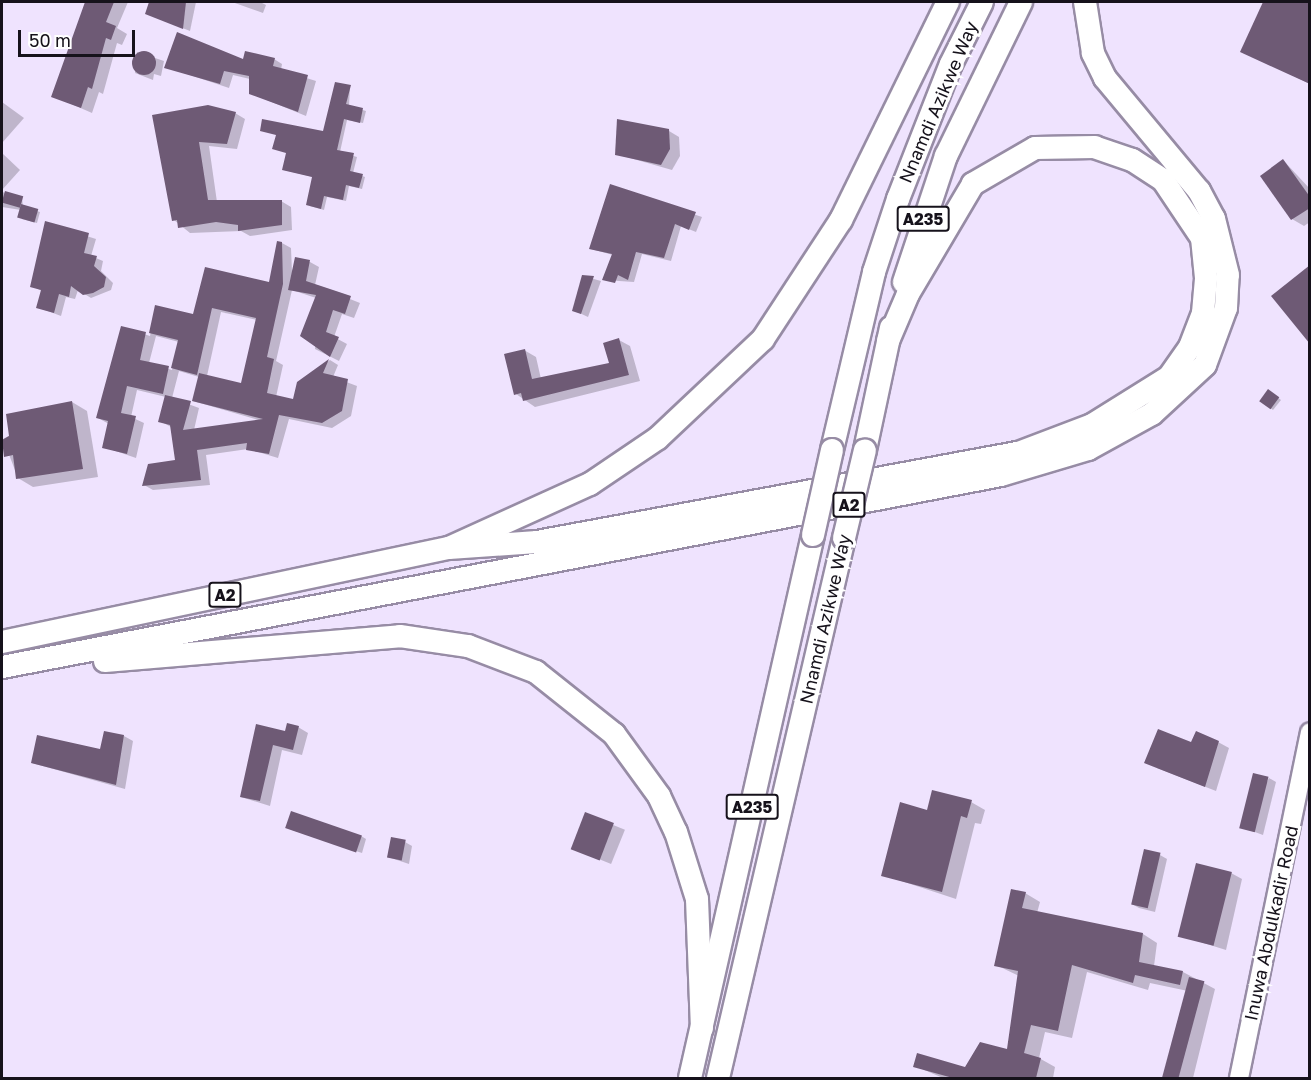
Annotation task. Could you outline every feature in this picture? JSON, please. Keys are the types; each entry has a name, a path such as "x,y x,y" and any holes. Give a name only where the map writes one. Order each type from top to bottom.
{"highway":[{"name":"A2","path":"2,642 449,548 590,484 648,445 720,384 763,339 841,220 948,2"},
{"name":"Nnamdi Azikwe Way","path":"690,1078 874,272 898,199 951,64 982,2"},
{"name":"Nnamdi Azikwe Way","path":"718,1078 888,341 946,156 1021,2"},
{"name":"A2","path":"2,667 62,658 1001,475 1088,449 1152,414 1205,365 1226,308 1228,275 1214,219 1199,191 1105,78 1093,53 1085,2"},
{"path":"449,548 537,542 1010,454 1092,425 1168,376 1190,347 1206,278 1202,238 1163,180 1132,160 1078,145 1035,148 973,184 908,294 888,341"},
{"path":"62,658 156,658 400,636 468,646 536,672 614,734 660,796 676,832 697,899 702,1028"}],"street":[{"name":"Inuwa Abdulkadir Road","path":"1239,1078 1310,732"}],"building":[{"path":"85,2 114,2 106,22 116,26 111,40 106,38 92,89 88,87 81,108 51,97"},
{"path":"149,2 186,2 183,29 145,14"},
{"path":"1263,2 1310,2 1310,84 1240,52"},
{"path":"177,32 243,59 245,51 275,58 273,66 308,75 298,112 249,94 249,76 224,71 220,84 164,68"},
{"path":"139,51 149,51 156,58 156,68 149,75 139,75 132,68 132,58"},
{"path":"335,82 351,85 346,104 363,108 360,123 344,119 337,150 354,153 350,171 363,174 359,188 346,185 343,200 324,196 321,209 306,205 312,177 282,170 286,153 272,149 276,135 260,131 262,119 323,131"},
{"path":"208,105 236,112 227,144 199,142 208,200 282,200 282,225 238,231 238,225 216,222 178,228 177,220 172,221 152,115"},
{"path":"617,119 669,129 670,149 661,165 615,155"},
{"path":"1283,159 1310,197 1310,208 1291,220 1260,176"},
{"path":"610,184 696,212 689,230 675,224 664,258 636,252 628,280 618,275 615,283 602,280 612,254 589,249"},
{"path":"5,191 23,196 20,208 2,203"},
{"path":"21,204 38,209 34,222 17,217"},
{"path":"45,221 89,233 84,253 97,256 94,266 106,277 104,287 93,293 83,295 71,286 69,297 59,294 54,313 36,308 41,290 30,287"},
{"path":"277,241 282,242 283,284 267,357 274,359 267,393 293,399 297,382 329,359 323,373 348,379 342,411 322,423 279,415 269,454 246,450 247,443 197,450 201,480 142,486 148,464 175,460 170,425 158,422 165,395 191,401 183,430 263,419 192,401 199,373 241,383 256,318 212,308 197,375 171,368 178,340 149,333 155,305 193,314 205,267 269,282"},
{"path":"295,257 310,260 306,281 351,296 345,314 333,310 326,332 339,337 330,357 300,336 316,295 288,290"},
{"path":"1310,265 1310,344 1271,296"},
{"path":"582,275 594,276 581,314 572,311"},
{"path":"121,326 146,332 140,360 169,366 163,394 127,386 121,413 136,416 127,454 102,448 108,421 96,418"},
{"path":"619,338 629,375 523,401 521,393 514,395 504,354 525,349 532,379 609,363 603,343"},
{"path":"1268,389 1279,397 1271,409 1259,401"},
{"path":"72,401 83,469 16,479 13,455 4,457 2,440 9,436 6,414"},
{"path":"287,723 299,726 293,750 273,745 260,801 240,797 256,724 285,731"},
{"path":"1158,729 1191,742 1196,731 1219,741 1205,787 1144,763"},
{"path":"104,731 124,735 116,785 31,763 37,735 100,749"},
{"path":"1253,773 1269,777 1255,832 1239,828"},
{"path":"932,790 972,800 967,818 961,816 942,892 881,876 900,802 927,810"},
{"path":"291,811 362,835 356,852 285,828"},
{"path":"585,812 614,823 600,860 571,849"},
{"path":"391,837 406,840 402,860 387,858"},
{"path":"1144,849 1161,853 1148,908 1131,905"},
{"path":"1196,863 1232,872 1214,946 1178,937"},
{"path":"1011,889 1026,892 1022,908 1143,933 1139,962 1183,971 1180,985 1135,975 1133,983 1072,965 1058,1031 1031,1025 1024,1053 1041,1058 1036,1078 953,1078 913,1067 917,1053 965,1067 980,1042 1007,1049 1018,971 994,966"},
{"path":"1189,977 1204,981 1179,1078 1162,1077"}]}
